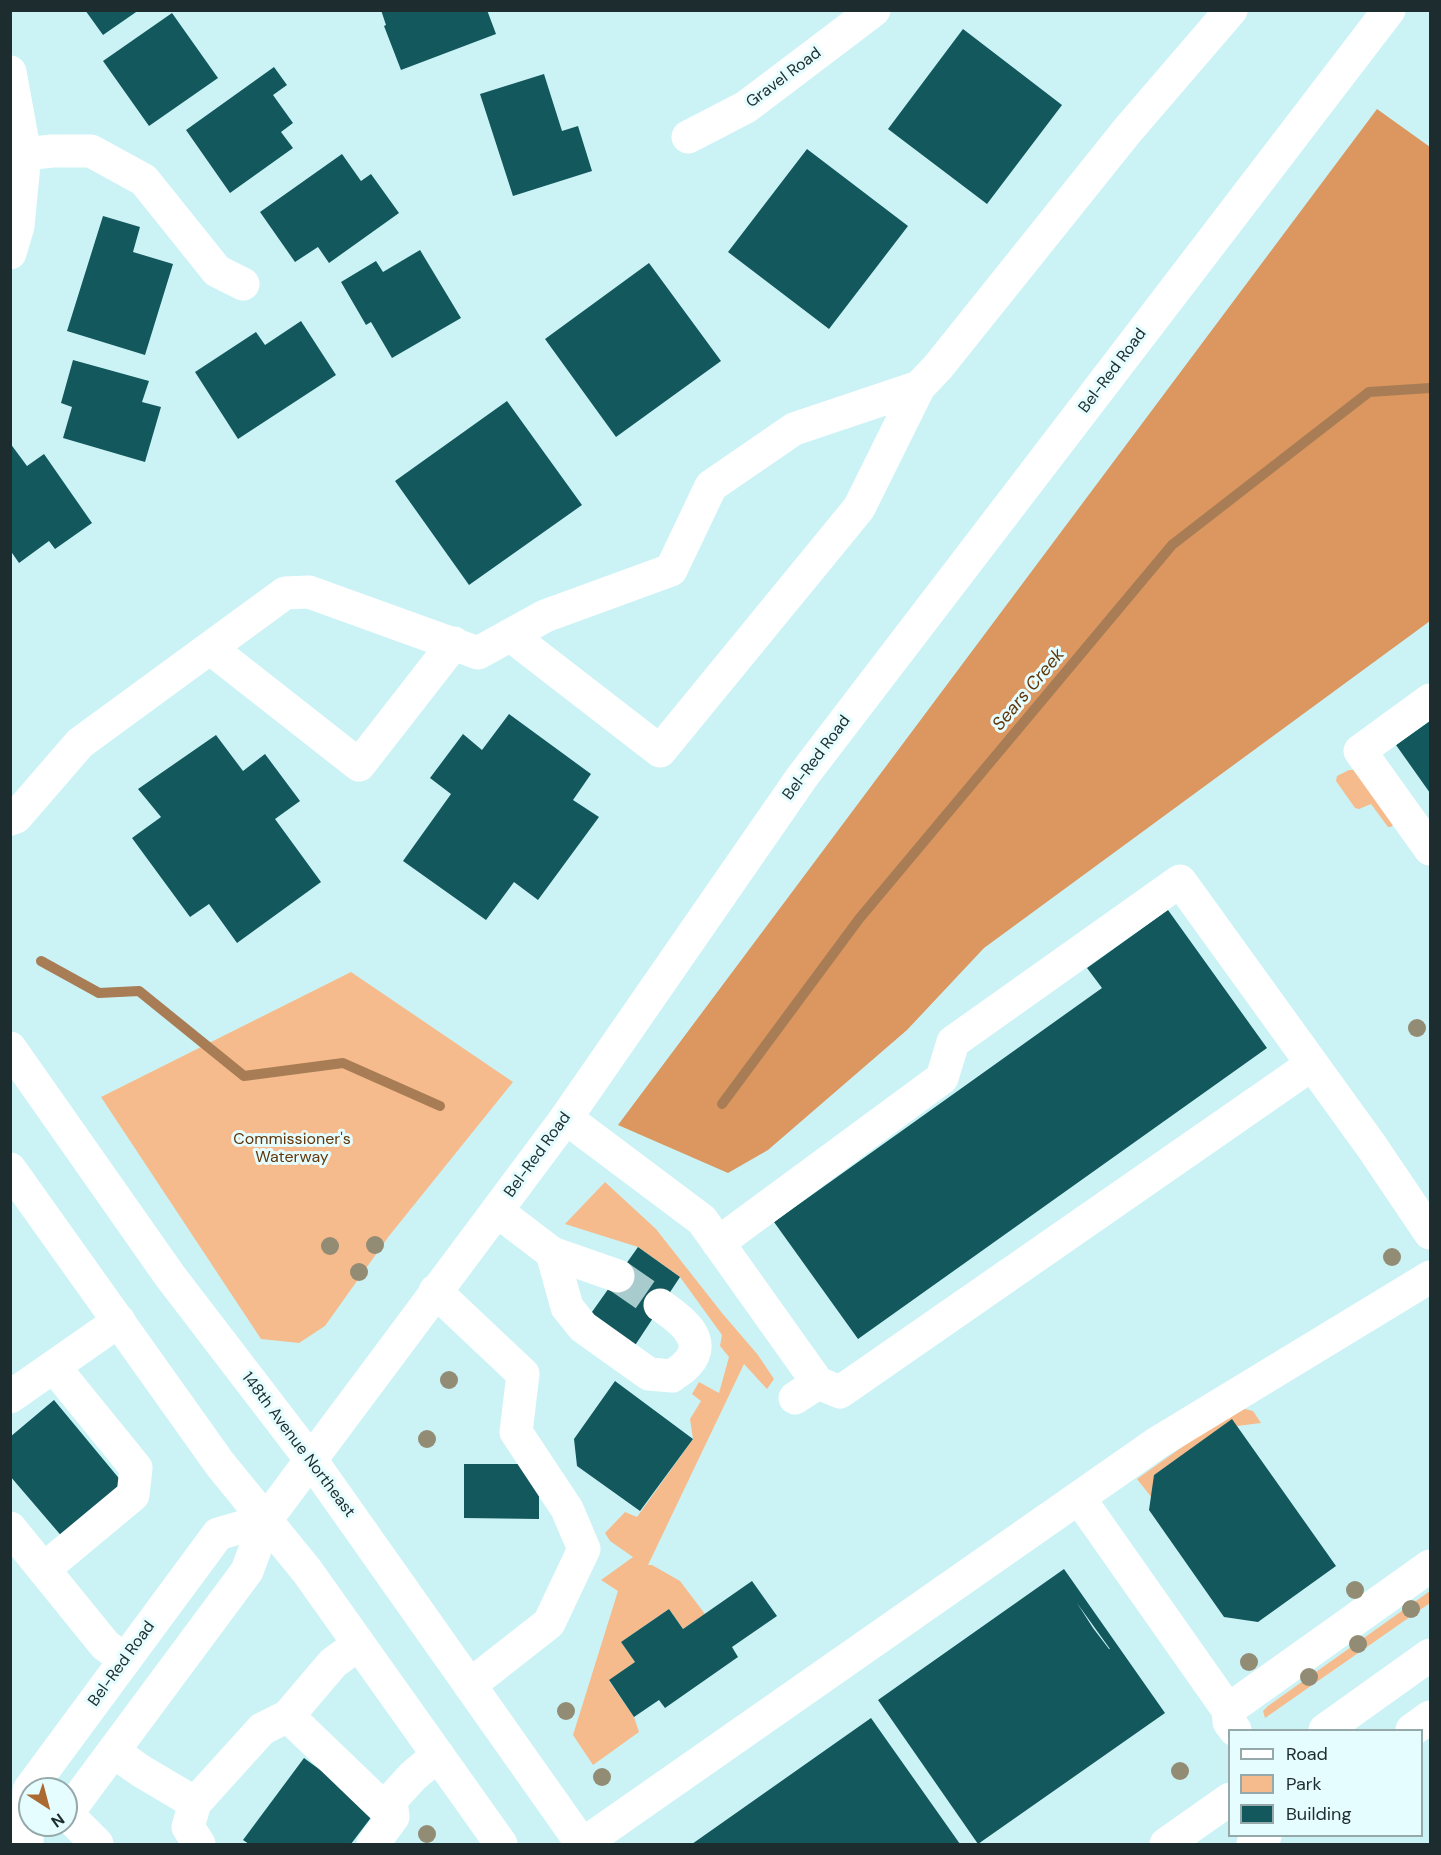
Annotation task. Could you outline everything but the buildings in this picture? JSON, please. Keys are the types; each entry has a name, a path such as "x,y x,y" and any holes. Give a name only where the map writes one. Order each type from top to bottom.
{"main road":[{"name":"Gravel Road","path":"688,137 746,107 874,10"},
{"path":"510,635 660,751 859,508 919,387 938,367 1127,131 1231,10"},
{"name":"Bel-Red Road","path":"78,1799 247,1571 266,1520 566,1118 802,777 1389,10"},
{"path":"10,72 25,154 18,225 10,254"},
{"path":"25,154 91,151 144,180 218,271 243,284"},
{"path":"10,819 16,817 80,743 285,593 309,592 478,653 545,616 671,570 711,486 794,429 919,387"},
{"path":"210,648 359,765 454,643"},
{"path":"1431,700 1360,751 1431,849"},
{"path":"718,1243 942,1078 953,1042 1180,881 1372,1147 1430,1232"},
{"name":"148th Avenue Northeast","path":"10,1048 170,1276 311,1460 583,1845"},
{"path":"566,1118 702,1220 807,1390 840,1392 1311,1065"},
{"path":"10,1169 220,1464 307,1571 501,1845"},
{"path":"497,1211 552,1253 618,1276"},
{"path":"552,1253 567,1307 583,1328 648,1374 672,1376 688,1364 695,1351 693,1333 680,1318 660,1305"},
{"path":"583,1845 1157,1443 1431,1277"},
{"path":"435,1291 523,1374 516,1432 567,1509 584,1549 549,1623 470,1685"},
{"path":"10,1396 119,1321"},
{"path":"44,1569 133,1495 136,1468 54,1367"},
{"path":"1079,1498 1231,1720 1431,1566"},
{"name":"Bel-Red Road","path":"27,1845 29,1790 218,1534 266,1520"},
{"path":"10,1528 105,1645 125,1660"},
{"path":"199,1845 188,1827 195,1803 262,1729 288,1716 333,1663 359,1644"},
{"path":"1328,1729 1431,1655"},
{"path":"288,1716 393,1817"},
{"path":"1415,1729 1431,1717"},
{"path":"114,1752 195,1803"},
{"path":"373,1845 393,1817 392,1800 413,1776 438,1755"},
{"path":"1166,1845 1228,1800"},
{"path":"78,1830 97,1845"}],"green space":[{"path":"1349,770 1356,770 1394,824 1391,827 1388,827 1371,804 1359,809 1355,808 1336,781 1337,776"},
{"name":"Commissioner's Waterway","path":"351,972 513,1082 389,1236 325,1326 299,1343 261,1339 101,1097"},
{"path":"605,1182 656,1229 758,1355 774,1379 767,1389 744,1364 648,1565 680,1581 705,1614 683,1629 669,1609 621,1642 635,1662 609,1681 634,1717 639,1732 593,1765 573,1735 618,1591 601,1580 633,1557 610,1541 605,1533 625,1512 637,1517 693,1439 690,1419 701,1401 692,1394 699,1382 719,1393 729,1357 720,1346 722,1335 680,1277 638,1247 565,1224"},
{"path":"1241,1408 1253,1411 1261,1423 1237,1426 1232,1420 1154,1475 1152,1498 1137,1479 1233,1411"},
{"path":"1430,1591 1430,1603 1265,1718 1263,1711 1268,1706"}],"shaded area":[{"path":"1377,109 1430,147 1430,621 984,948 907,1030 768,1150 728,1173 618,1125"}],"waterway":[{"name":"Sears Creek","path":"722,1104 859,919 1172,545 1369,392 1430,388"},
{"path":"41,961 99,993 139,991 244,1076 343,1063 440,1106"}],"tunnel":[{"path":"618,1276 660,1305"}]}
